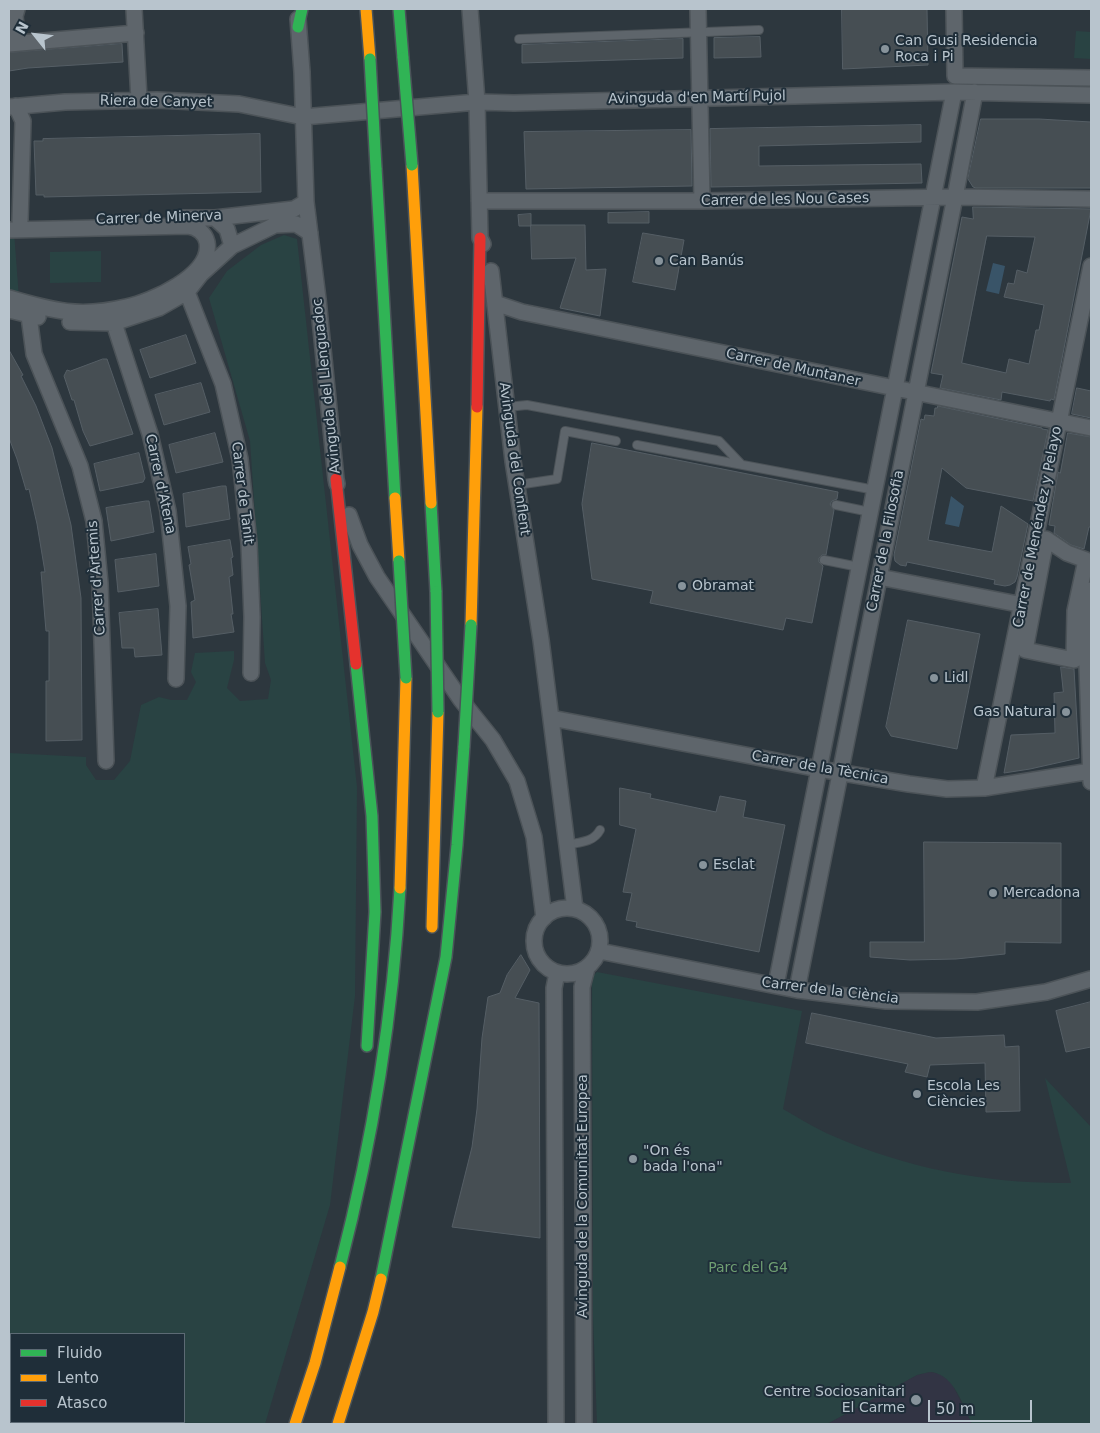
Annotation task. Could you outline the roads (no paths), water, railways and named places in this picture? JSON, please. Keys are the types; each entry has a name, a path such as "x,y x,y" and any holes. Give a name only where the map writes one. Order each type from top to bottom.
{"highway":[{"path":"298,27 302,9"},
{"path":"295,1424 319,1352 371,1133 384,1061 398,919 406,678 366,9"},
{"path":"399,9 412,164 436,592 438,712 432,936"},
{"path":"338,1424 373,1312 391,1234 446,957 458,845 471,625 480,310 480,238"},
{"path":"336,479 372,816 375,912 366,1059"},
{"path":"420,1083 427,995"},
{"path":"356,1202 361,1117"}],"street":[{"path":"9,38 17,36 15,16 17,9"},
{"path":"134,9 139,99"},
{"name":"Avinguda del Llenguadoc","path":"297,9 302,72 306,202 336,479 360,545 377,576 461,700 493,740 517,780 534,837 544,918"},
{"name":"Avinguda del Conflent","path":"470,9 477,102 480,238 491,268 517,485 541,640 575,909"},
{"path":"698,9 702,202"},
{"path":"954,9 955,76 1091,78"},
{"path":"9,44 136,33"},
{"name":"Avinguda d'en Martí Pujol","path":"303,117 477,102 700,99 954,92 1091,95"},
{"name":"Carrer de la Filosofia","path":"776,985 954,92"},
{"name":"Carrer de la Filosofia","path":"797,990 975,92"},
{"name":"Riera de Canyet","path":"12,106 139,99 239,104 303,117"},
{"path":"9,298 50,310 71,313 92,313 128,307 166,292 184,281 204,260 208,245 203,234 194,227 188,226 13,224 23,121 34,104"},
{"path":"12,106 23,121"},
{"name":"Carrer de les Nou Cases","path":"479,201 702,202 955,197 1091,199"},
{"name":"Carrer de Minerva","path":"13,224 215,218 294,209 306,202"},
{"path":"215,218 227,228 232,246"},
{"path":"201,274 214,247 215,218"},
{"path":"9,310 29,316 78,323 114,323 160,308 187,292 201,274 232,246 275,225 296,224 310,233"},
{"name":"Carrer de Menéndez y Pelayo","path":"984,788 1059,422 1088,303 1091,266"},
{"name":"Carrer de Tanit","path":"187,292 223,384 240,459 249,543 252,617 251,673"},
{"name":"Carrer de Muntaner","path":"495,303 522,312 915,394 1091,428"},
{"name":"Carrer d'Àrtemis","path":"29,316 34,354 80,466 94,521 100,583 106,761"},
{"name":"Carrer d'Atena","path":"114,323 150,434 168,511 178,606 176,679"},
{"path":"1046,539 1067,553 1086,560 1075,611 1074,660 1024,650 1046,539"},
{"path":"879,577 1022,605"},
{"path":"1091,590 1086,604 1091,775"},
{"name":"Carrer de la Tècnica","path":"551,718 819,769 947,789 984,788 1091,775"},
{"path":"562,908 575,909 583,912 596,924 600,937 599,951 594,961 587,968 568,975 557,973 550,970 540,960 535,950 535,933 544,918 552,912 562,908"},
{"name":"Carrer de la Ciència","path":"599,951 797,990 886,1001 977,1002 1046,992 1091,979"},
{"name":"Avinguda de la Comunitat Europea","path":"584,1424 582,987 587,968"},
{"name":"Avinguda de la Comunitat Europea","path":"556,1424 554,988 557,973"}],"lane":[{"path":"519,39 759,30"},
{"path":"507,407 527,406 719,441 741,464"},
{"path":"517,485 556,479 565,431 616,442"},
{"path":"637,445 874,490"},
{"path":"836,505 870,512"},
{"path":"824,560 859,567"},
{"path":"566,845 592,840 600,830"}],"place":[{"name":"Can Gusi Residencia Roca i Pi","path":"885,49"},
{"name":"Can Banús","path":"659,261"},
{"name":"Obramat","path":"682,586"},
{"name":"Lidl","path":"934,678"},
{"name":"Gas Natural","path":"1066,712"},
{"name":"Esclat","path":"703,865"},
{"name":"Mercadona","path":"993,893"},
{"name":"Escola Les Ciències","path":"917,1094"},
{"name":"\"On és bada l'ona\"","path":"633,1159"},
{"name":"Centre Sociosanitari El Carme","path":"916,1400"}],"park label":[{"name":"Parc del G4","path":"748,1268"}]}
